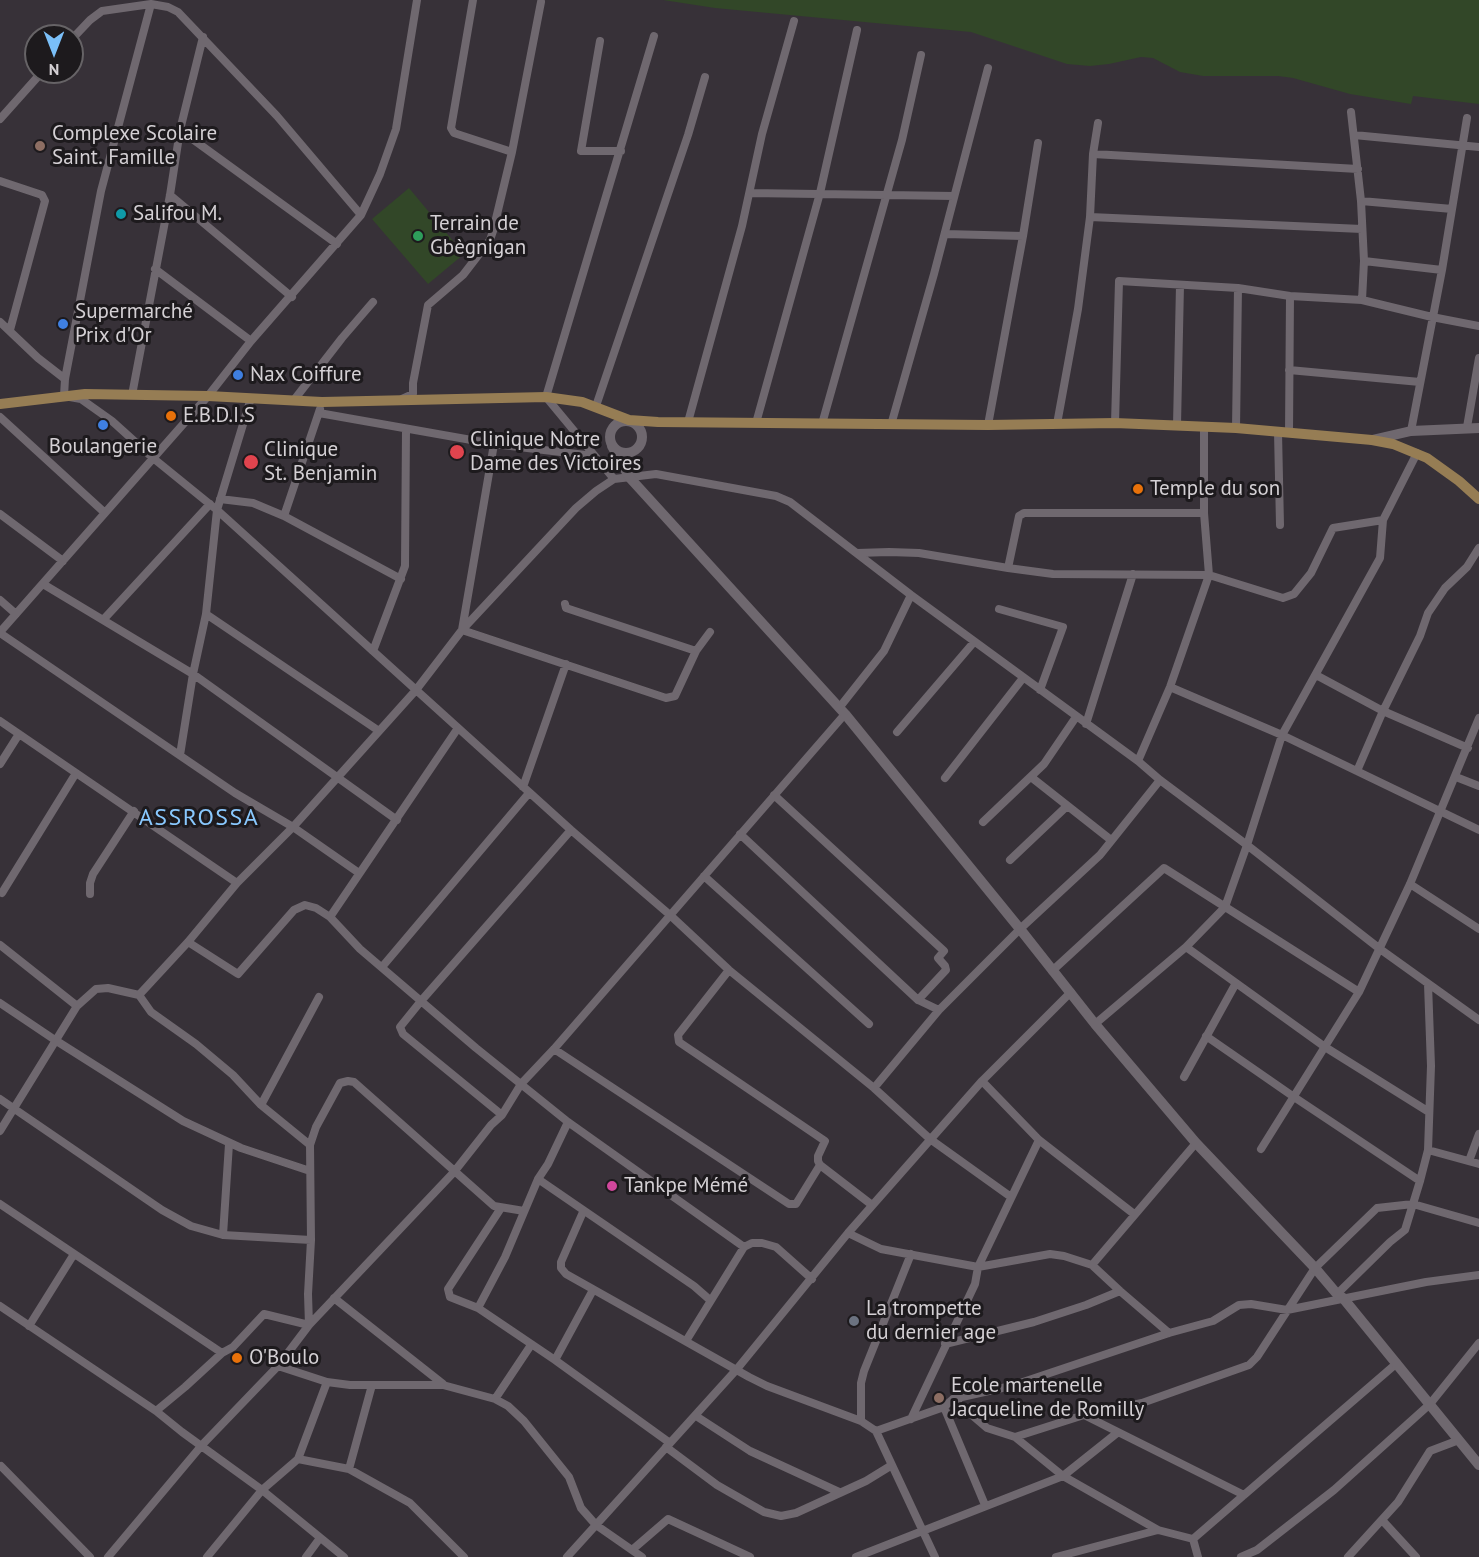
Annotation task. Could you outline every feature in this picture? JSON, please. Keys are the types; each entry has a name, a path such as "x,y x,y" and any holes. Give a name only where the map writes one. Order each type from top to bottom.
{"main road":[{"path":"0,404 64,396 132,394 294,400 320,407 402,399 546,397 570,399 596,406 629,420 822,424 1115,423 1236,428 1394,444 1417,453 1442,468 1479,500"}],"street":[{"path":"359,873 293,827 235,793 0,632 208,396 251,341 292,297 361,215 396,129 417,0"},
{"path":"473,0 451,128 454,133 512,152"},
{"path":"402,399 413,394 413,383 428,305 463,275 490,240 512,152 541,2"},
{"path":"84,26 102,11 151,4 168,7 178,12 277,116 361,215"},
{"path":"151,4 101,191 65,379 64,396 81,399 92,406 214,507 526,790 670,915 729,970 874,1088 930,1138 1011,1197"},
{"path":"688,422 750,193 762,134 794,21"},
{"path":"756,423 820,193 857,30"},
{"path":"614,480 546,397 654,36"},
{"path":"132,394 180,130 202,37"},
{"path":"600,41 580,151 621,152"},
{"path":"822,424 902,140 921,55"},
{"path":"891,424 945,234 988,68"},
{"path":"596,406 688,135 705,77"},
{"path":"2,112 30,84"},
{"path":"1351,112 1361,201 1364,261 1362,300"},
{"path":"1411,431 1442,270 1467,118"},
{"path":"1057,424 1078,309 1090,217 1093,154 1098,123"},
{"path":"180,130 337,244"},
{"path":"1354,135 1479,147"},
{"path":"988,425 1038,143"},
{"path":"1093,154 1358,169"},
{"path":"0,181 42,195 45,201 10,330"},
{"path":"750,193 954,196"},
{"path":"170,195 292,297"},
{"path":"1361,201 1452,209"},
{"path":"1090,217 1362,229"},
{"path":"945,234 1023,236"},
{"path":"1364,261 1442,270"},
{"path":"155,269 251,341"},
{"path":"1115,423 1119,281 1238,288 1290,296 1362,300 1479,326"},
{"path":"1177,425 1180,285"},
{"path":"1236,428 1238,288"},
{"path":"1280,525 1284,433 1290,370 1290,296"},
{"path":"294,400 373,302"},
{"path":"0,322 38,358 65,379"},
{"path":"1372,440 1411,431 1473,427 1479,358"},
{"path":"1290,370 1420,382"},
{"path":"104,620 220,499 251,398"},
{"path":"284,516 320,407 406,429 494,444 594,456"},
{"path":"0,417 105,513"},
{"path":"612,446 619,452 627,453 638,448 642,440 642,432 637,425 629,420 617,423 611,430 609,438 612,446 630,478 842,711 1095,1024 1196,1143 1340,1296 1479,1465"},
{"path":"1138,761 1170,687 1209,575 1204,513 1204,427"},
{"path":"373,651 401,579 406,554 406,429"},
{"path":"462,630 494,444"},
{"path":"1095,1024 1186,947 1225,907 1248,845 1282,735 1380,558 1383,520 1417,453"},
{"path":"139,996 237,884 293,827 416,690 462,630 576,508 596,491 614,480 656,474 776,496 790,502 974,642 1138,761 1380,949 1479,1020"},
{"path":"220,499 253,503 284,516 401,579"},
{"path":"180,755 206,615 214,507"},
{"path":"1008,568 1019,516 1024,513 1204,513"},
{"path":"0,514 63,561"},
{"path":"857,553 919,554 1053,574 1209,575 1283,598 1294,594 1311,573 1333,528 1383,520"},
{"path":"1357,771 1383,711 1420,636 1428,613 1445,588 1467,567 1479,548"},
{"path":"1086,724 1133,573"},
{"path":"43,584 194,674 397,820"},
{"path":"108,1557 202,1445 278,1366 309,1325 454,1172 502,1115 520,1084 554,1049 774,795 842,711 884,651 911,595"},
{"path":"0,600 16,614"},
{"path":"565,604 566,608 696,651"},
{"path":"999,609 1063,627 1040,690"},
{"path":"206,615 379,731"},
{"path":"462,630 666,698 675,696 696,651 710,632"},
{"path":"897,732 974,642"},
{"path":"382,967 526,790 566,664"},
{"path":"1316,675 1383,711 1468,748"},
{"path":"945,778 1023,678"},
{"path":"1170,687 1282,735 1479,830"},
{"path":"983,822 1049,757 1076,717"},
{"path":"1261,1149 1359,992 1410,884 1479,718"},
{"path":"0,721 237,884"},
{"path":"330,917 458,728"},
{"path":"0,764 19,734"},
{"path":"2,893 76,773"},
{"path":"1031,777 1111,840"},
{"path":"1456,777 1479,786"},
{"path":"874,1088 939,1010 1020,929 1100,855 1160,780"},
{"path":"774,795 944,951 938,958 946,970 918,1000"},
{"path":"1010,861 1067,806"},
{"path":"90,894 93,874 134,811"},
{"path":"502,1115 403,1034 400,1027 421,1000 571,830"},
{"path":"740,834 918,1000 939,1010"},
{"path":"1052,971 1164,868 1359,992"},
{"path":"704,876 869,1024"},
{"path":"1410,884 1479,929"},
{"path":"188,942 238,974 294,910 305,905 316,908 330,917 360,949 520,1084 568,1122 744,1247"},
{"path":"0,945 77,1006"},
{"path":"1186,947 1325,1047 1429,1112"},
{"path":"729,970 678,1035 677,1040 825,1141 818,1156 820,1165 872,1204"},
{"path":"1184,1077 1236,983"},
{"path":"1340,1296 1390,1242 1405,1230 1420,1181 1428,1150 1431,1066 1428,984"},
{"path":"0,1131 77,1006 96,989 108,988 120,989 139,996 151,1012 226,1069 261,1105 310,1145"},
{"path":"567,1557 737,1369 872,1204 930,1138 982,1081 1071,992"},
{"path":"261,1105 319,997"},
{"path":"0,1003 183,1121 229,1144 310,1171"},
{"path":"1206,1036 1420,1181"},
{"path":"554,1049 789,1204 795,1204 820,1165"},
{"path":"982,1081 1039,1140 1134,1214"},
{"path":"309,1325 310,1145 315,1127 340,1083 354,1082 494,1206 524,1211"},
{"path":"0,1099 162,1210 191,1226 223,1235 311,1240"},
{"path":"478,1308 504,1257 538,1179 548,1164 568,1122"},
{"path":"1469,1161 1479,1134"},
{"path":"911,1419 975,1284 978,1267 1039,1140"},
{"path":"1092,1265 1196,1143"},
{"path":"223,1235 229,1144"},
{"path":"1428,1150 1479,1164"},
{"path":"538,1179 676,1273 710,1300"},
{"path":"0,1203 222,1353"},
{"path":"1015,1437 1084,1415 1142,1402 1249,1365 1257,1357 1315,1268 1377,1208 1386,1205 1413,1204 1479,1223"},
{"path":"501,1208 448,1289 450,1297 478,1308 555,1360 717,1485 764,1512 781,1516 796,1513 866,1481 892,1465"},
{"path":"584,1212 561,1262 561,1268 566,1274 767,1386 861,1421 876,1431 935,1557"},
{"path":"848,1233 882,1249 978,1267 1058,1254 1092,1265 1169,1333"},
{"path":"686,1341 744,1247 752,1243 776,1246 812,1279"},
{"path":"29,1326 74,1254"},
{"path":"861,1421 861,1383 864,1371 911,1254"},
{"path":"876,1431 944,1407 953,1399 1011,1386 1169,1333 1213,1321 1239,1305 1251,1304 1287,1310 1340,1296 1479,1275"},
{"path":"555,1360 593,1290"},
{"path":"945,1344 1034,1322 1120,1291"},
{"path":"334,1298 443,1384"},
{"path":"0,1306 156,1411 262,1490 344,1557"},
{"path":"156,1411 222,1353 233,1347 264,1314 309,1325"},
{"path":"1241,1557 1257,1550 1334,1490 1430,1404 1479,1343"},
{"path":"495,1399 531,1345"},
{"path":"1193,1539 1396,1363"},
{"path":"278,1366 327,1382 372,1385 443,1384 495,1399 508,1406 524,1421 568,1477 581,1508 596,1525 642,1557"},
{"path":"207,1557 262,1490 298,1459 327,1382"},
{"path":"349,1470 372,1385"},
{"path":"953,1399 987,1428 1015,1437 1063,1476 1158,1530 1193,1539"},
{"path":"944,1407 985,1505"},
{"path":"1084,1415 1244,1495"},
{"path":"696,1416 750,1451 839,1492"},
{"path":"856,1557 1063,1476 1116,1432"},
{"path":"1348,1557 1398,1502 1430,1451 1459,1440"},
{"path":"298,1459 349,1470 410,1503 464,1557"},
{"path":"1,1466 90,1557"},
{"path":"632,1550 668,1519 750,1557"},
{"path":"1382,1520 1416,1557"},
{"path":"1056,1557 1158,1530"},
{"path":"306,1557 320,1538"},
{"path":"1193,1539 1198,1557"}],"green space":[{"path":"663,0 1479,0 1479,104 1413,96 1411,104 1350,94 1278,76 1203,76 1180,72 1153,58 1141,57 1090,66 1067,64 971,32 715,8"},
{"name":"Terrain de Gbègnigan","path":"409,188 464,254 428,284 372,219"}],"place":[{"name":"Complexe Scolaire Saint. Famille","path":"40,146"},
{"name":"Salifou M.","path":"121,214"},
{"name":"Terrain de Gbègnigan","path":"418,236"},
{"name":"Supermarché Prix d'Or","path":"63,324"},
{"name":"Nax Coiffure","path":"238,375"},
{"name":"E.B.D.I.S","path":"171,416"},
{"name":"Boulangerie","path":"103,425"},
{"name":"Clinique Notre Dame des Victoires","path":"457,452"},
{"name":"Clinique St. Benjamin","path":"251,462"},
{"name":"Temple du son","path":"1138,489"},
{"name":"Tankpe Mémé","path":"612,1186"},
{"name":"La trompette du dernier age","path":"854,1321"},
{"name":"O'Boulo","path":"237,1358"},
{"name":"Ecole martenelle Jacqueline de Romilly","path":"939,1398"}],"district":[{"name":"ASSROSSA","path":"199,818"}]}
